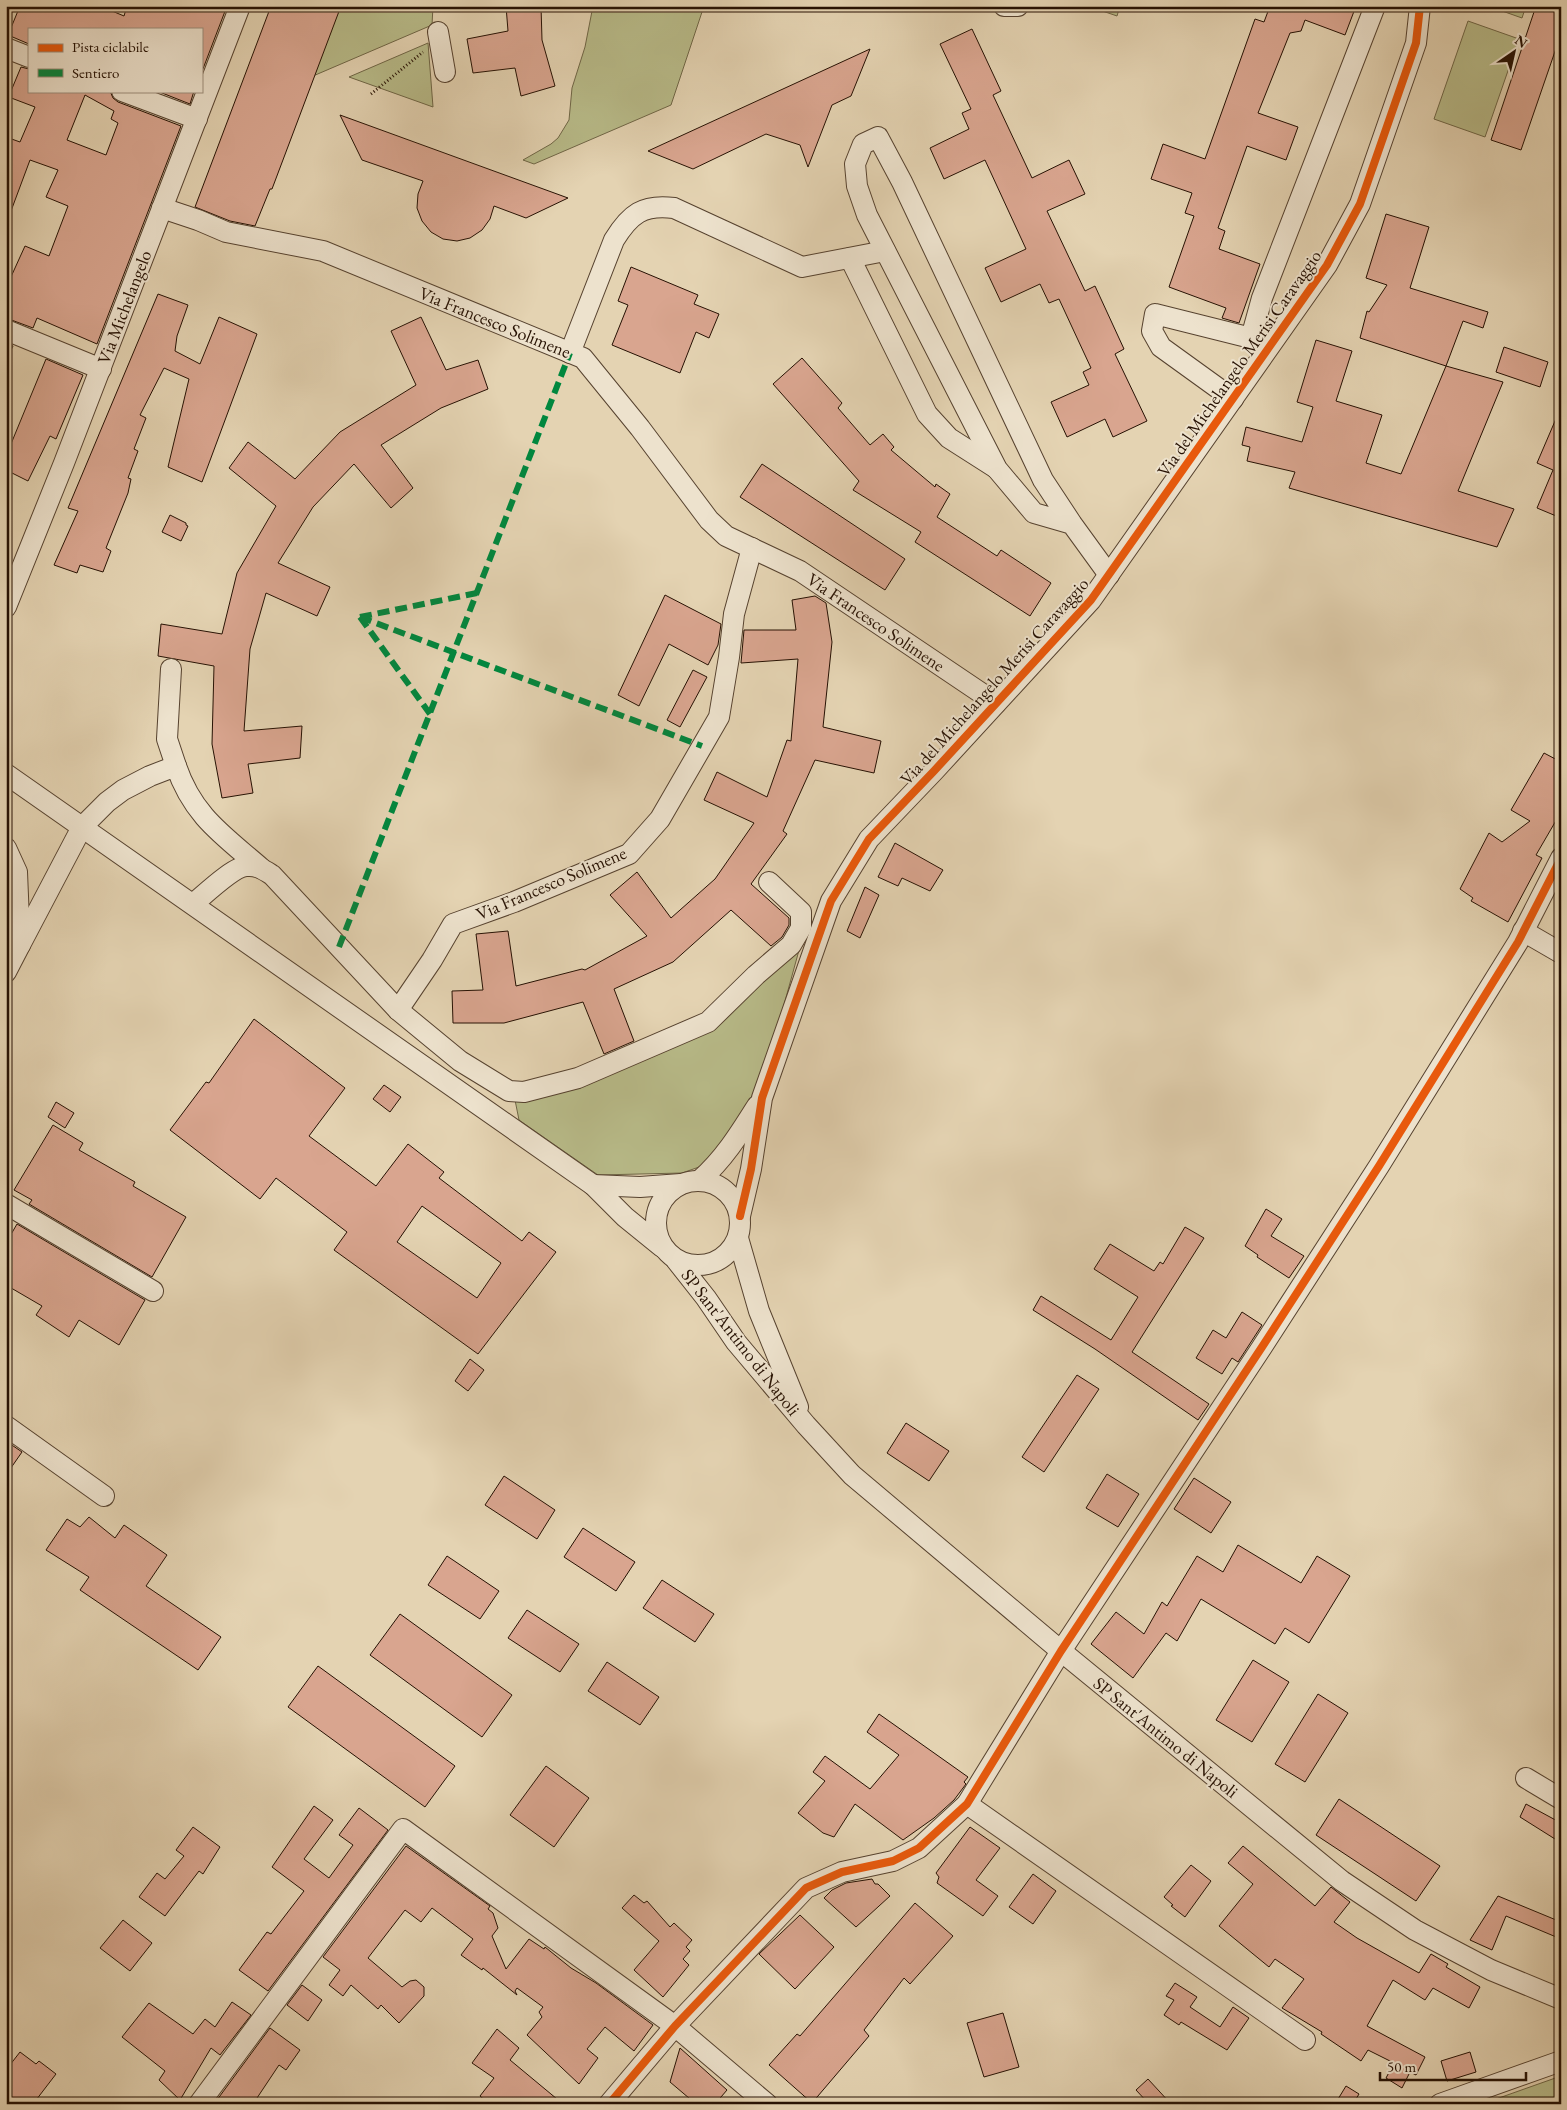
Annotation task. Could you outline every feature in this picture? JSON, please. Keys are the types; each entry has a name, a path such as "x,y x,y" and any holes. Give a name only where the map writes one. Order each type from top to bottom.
{"street":[{"name":"Via Michelangelo","path":"6,607 101,369 240,6"},
{"path":"1004,6 1018,6"},
{"path":"1262,358 1251,338 1262,298 1374,6"},
{"name":"Via del Michelangelo Merisi Caravaggio","path":"740,1216 752,1168 762,1098 831,901 869,839 1091,600 1327,265 1360,204 1416,43 1420,6"},
{"path":"438,35 445,72"},
{"path":"6,48 28,57"},
{"path":"125,92 197,119"},
{"path":"1072,524 1034,513 997,469 867,215 857,186 855,164 863,144 878,137 902,182 1043,480 1109,575"},
{"path":"570,353 614,240 633,216 646,208 659,206 674,208 802,267 885,250"},
{"name":"Via Francesco Solimene","path":"162,208 226,232 323,251 583,358 640,428 708,520 726,536 800,571 996,703"},
{"path":"850,258 927,414 949,438 997,469"},
{"path":"1233,399 1161,347 1152,331 1155,314 1251,338"},
{"path":"6,330 101,369"},
{"name":"Via Francesco Solimene","path":"398,1010 432,960 453,924 514,902 629,854 660,819 719,717 734,614 752,548"},
{"path":"171,669 166,739 183,787 196,809 261,868 272,875 398,1010 460,1061 509,1091 524,1092 578,1078 708,1022 791,944 801,928 801,912 769,882"},
{"path":"6,972 82,827 107,802 124,790 150,776 176,766"},
{"path":"6,774 593,1185 625,1216 669,1253 688,1264 700,1266 712,1264 728,1253 738,1238 741,1227 740,1216 730,1195 722,1188 711,1183 691,1182 640,1187 593,1185"},
{"path":"6,848 17,872 20,945"},
{"path":"609,2104 676,2026 806,1888 842,1872 892,1861 919,1848 967,1804 1060,1651 1379,1166 1523,931 1561,858"},
{"path":"193,904 236,870 245,866 261,868"},
{"path":"1523,931 1561,953"},
{"name":"Via del Michelangelo Merisi Caravaggio","path":"691,1182 716,1167 734,1143 762,1098"},
{"path":"669,1253 657,1233 656,1218 660,1204 669,1192 691,1182"},
{"path":"6,1204 153,1291"},
{"name":"SP Sant'Antimo di Napoli","path":"738,1238 758,1311 806,1425"},
{"name":"SP Sant'Antimo di Napoli","path":"669,1253 706,1298 736,1342 806,1425 852,1475 1060,1651 1342,1881 1415,1930 1491,1970 1561,1999"},
{"path":"6,1426 104,1496"},
{"path":"1526,1778 1561,1799"},
{"path":"967,1804 1305,2040"},
{"path":"198,2104 403,1829 676,2026 767,2104"},
{"path":"1440,2104 1561,2062"}],"path":[{"path":"371,94 438,35"}],"green space":[{"path":"340,6 433,6 432,25 313,76"},
{"path":"593,6 704,6 671,105 534,164 523,160 558,138 569,120 572,88 585,47"},
{"path":"1088,6 1120,6 1117,16"},
{"path":"1488,6 1526,6 1522,18"},
{"path":"1468,21 1519,39 1485,137 1434,119"},
{"path":"428,43 433,107 349,77"},
{"path":"801,943 782,1012 756,1090 728,1136 702,1166 682,1173 598,1175 519,1120 515,1100 711,1031"},
{"path":"1561,2076 1561,2104 1482,2104"}],"building":[{"path":"20,6 100,6 124,16 127,6 227,6 202,71 202,28 28,28 28,44 8,35"},
{"path":"271,6 341,6 272,189 270,189 255,226 230,221 195,207"},
{"path":"506,6 541,6 542,40 555,86 521,96 515,68 473,73 467,39 508,31"},
{"path":"1270,6 1356,6 1345,35 1305,20 1301,31 1290,33 1258,113 1298,127 1286,160 1247,146 1218,228 1225,231 1219,249 1260,264 1239,323 1222,318 1226,308 1169,287 1194,216 1185,213 1192,193 1151,179 1163,144 1205,159 1255,19 1264,22"},
{"path":"1536,6 1554,6 1561,9 1561,34 1521,150 1491,140"},
{"path":"972,29 1001,91 993,95 1032,178 1069,160 1085,194 1047,211 1085,291 1095,286 1124,349 1115,354 1147,421 1113,437 1105,419 1067,437 1051,402 1089,385 1083,372 1091,368 1059,299 1049,303 1040,284 1001,302 985,268 1026,249 985,160 944,179 930,148 969,129 962,113 971,109 940,44"},
{"path":"870,49 851,96 832,105 808,167 800,145 766,134 693,169 648,151"},
{"path":"21,67 28,69 28,92 110,92 113,98 118,102 181,126 97,344 37,318 33,328 6,318 6,278 10,279 25,246 49,256 68,206 46,197 58,170 30,160 8,219 6,219 6,137 20,142 35,107 6,96 6,91 11,91","holes":["85,95 114,111 111,119 118,123 106,155 67,140"]},
{"path":"160,92 194,92 190,104"},
{"path":"340,115 568,198 526,218 494,206 490,219 482,230 470,238 457,241 443,239 431,232 422,221 417,208 418,194 423,181 362,160"},
{"path":"1386,214 1429,227 1410,288 1488,312 1483,328 1463,321 1446,366 1360,338 1367,311 1369,312 1387,285 1366,278"},
{"path":"631,267 698,295 694,304 719,314 709,338 696,332 680,373 612,345 628,305 618,301"},
{"path":"158,294 188,305 177,336 175,351 200,364 219,317 257,334 202,482 168,467 189,379 164,368 140,415 146,418 134,449 138,451 128,478 131,479 128,493 106,548 111,551 103,572 80,565 77,573 54,565 78,511 68,508"},
{"path":"421,317 446,370 478,360 488,389 441,408 381,445 413,488 391,508 354,464 313,507 278,563 330,587 317,616 266,593 250,649 244,731 302,726 300,758 248,764 253,793 222,798 212,744 214,666 158,656 161,624 222,634 237,573 276,506 229,468 248,442 295,479 340,432 416,385 391,331"},
{"path":"1316,340 1352,351 1336,401 1382,415 1366,463 1401,474 1446,366 1503,382 1458,491 1514,509 1497,547 1289,488 1295,472 1247,461 1250,447 1242,445 1246,427 1302,442 1313,407 1297,402"},
{"path":"6,343 13,346 6,361"},
{"path":"1504,347 1548,362 1540,387 1496,372"},
{"path":"802,358 842,403 838,408 870,445 883,434 894,447 891,450 935,487 936,484 950,494 937,517 997,556 1001,550 1051,583 1030,616 915,542 921,532 853,490 859,481 773,384"},
{"path":"46,359 83,375 56,439 50,436 28,481 6,470 6,456"},
{"path":"1561,407 1561,518 1537,508 1553,470 1537,463"},
{"path":"762,464 905,559 885,590 740,497"},
{"path":"170,515 186,523 188,526 181,541 162,532"},
{"path":"665,595 721,624 718,645 708,665 669,644 639,706 618,695"},
{"path":"815,596 826,603 832,642 823,727 881,741 874,773 815,760 783,831 787,834 751,884 789,918 789,925 782,937 771,946 731,910 673,962 614,989 634,1041 604,1054 583,1002 504,1023 453,1023 452,991 483,990 476,934 508,931 516,986 582,969 585,970 647,936 610,895 637,872 671,918 715,879 754,823 704,800 717,772 767,797 787,740 791,741 798,659 741,663 744,630 796,630 792,600"},
{"path":"693,670 707,677 680,727 667,720"},
{"path":"1544,753 1561,762 1561,812 1536,855 1542,858 1508,922 1471,901 1473,898 1460,889 1489,833 1502,842 1530,821 1511,810"},
{"path":"895,843 943,870 930,891 902,878 898,886 878,877"},
{"path":"865,887 879,895 860,938 847,931"},
{"path":"254,1019 345,1088 309,1136 376,1186 408,1144 444,1172 439,1178 522,1241 529,1232 556,1252 478,1354 334,1250 347,1232 276,1178 260,1199 170,1130 206,1082 209,1083","holes":["422,1206 501,1263 477,1298 397,1242"]},
{"path":"384,1085 401,1097 390,1112 373,1099"},
{"path":"56,1102 74,1113 65,1128 48,1117"},
{"path":"53,1125 83,1143 79,1150 135,1182 133,1186 186,1217 152,1277 29,1204 32,1200 14,1190"},
{"path":"1266,1209 1282,1219 1271,1236 1304,1256 1289,1278 1257,1257 1258,1255 1245,1246"},
{"path":"17,1224 145,1300 119,1345 79,1320 69,1337 36,1315 42,1306 6,1285 6,1243"},
{"path":"1185,1227 1204,1238 1132,1352 1209,1404 1198,1420 1095,1349 1033,1310 1041,1296 1111,1340 1138,1297 1094,1269 1110,1244 1154,1271 1160,1262 1163,1264"},
{"path":"1242,1312 1262,1325 1238,1362 1232,1358 1222,1374 1196,1358 1213,1330 1226,1338"},
{"path":"470,1359 484,1370 468,1391 455,1381"},
{"path":"1077,1375 1099,1389 1044,1472 1022,1457"},
{"path":"906,1423 949,1451 929,1481 887,1453"},
{"path":"6,1441 22,1452 6,1475"},
{"path":"1107,1474 1139,1494 1118,1527 1086,1508"},
{"path":"504,1476 555,1510 537,1539 485,1505"},
{"path":"1194,1478 1231,1502 1211,1533 1174,1509"},
{"path":"89,1517 115,1538 124,1525 167,1555 146,1586 221,1637 198,1670 80,1590 89,1577 46,1550 67,1519 80,1527"},
{"path":"583,1528 635,1562 616,1591 564,1557"},
{"path":"1238,1545 1301,1583 1317,1556 1350,1576 1309,1643 1285,1628 1275,1644 1201,1599 1177,1641 1166,1633 1133,1678 1091,1644 1116,1612 1144,1634 1162,1602 1167,1606 1197,1556 1223,1572"},
{"path":"447,1556 499,1591 480,1619 428,1585"},
{"path":"662,1580 714,1614 695,1642 643,1608"},
{"path":"527,1610 579,1644 560,1672 508,1638"},
{"path":"400,1614 512,1695 482,1737 370,1655"},
{"path":"1253,1660 1289,1682 1252,1742 1216,1720"},
{"path":"607,1662 659,1697 640,1725 588,1691"},
{"path":"318,1666 455,1766 425,1807 288,1707"},
{"path":"1318,1694 1348,1713 1305,1782 1275,1764"},
{"path":"879,1714 968,1777 964,1782 966,1784 954,1800 934,1818 903,1840 855,1804 834,1837 823,1833 798,1813 825,1781 813,1772 825,1756 870,1789 899,1755 867,1732"},
{"path":"546,1766 589,1798 554,1847 510,1815"},
{"path":"1339,1799 1440,1866 1416,1901 1316,1835"},
{"path":"1526,1804 1561,1823 1561,1829 1555,1839 1520,1817"},
{"path":"314,1806 333,1820 304,1859 329,1878 353,1845 339,1835 359,1808 388,1830 268,1991 239,1970 267,1932 271,1934 304,1891 272,1867"},
{"path":"193,1827 220,1847 203,1874 199,1871 165,1916 139,1897 157,1873 165,1879 184,1856 176,1850"},
{"path":"970,1827 1000,1848 976,1880 998,1896 983,1916 937,1883 939,1877 936,1873"},
{"path":"406,1846 490,1906 488,1909 493,1913 498,1928 492,1936 506,1969 529,1939 544,1949 545,1947 571,1968 596,1983 653,2025 634,2051 605,2027 587,2049 598,2058 579,2084 527,2035 542,2017 539,2012 543,2007 517,1988 515,1991 517,1995 483,1968 482,1970 461,1955 473,1939 432,1908 421,1922 405,1910 368,1958 402,1987 410,1981 416,1980 424,1987 424,1996 399,2023 381,2005 378,2009 351,1985 343,1996 329,1985 340,1970 323,1957"},
{"path":"1243,1846 1315,1906 1331,1887 1350,1902 1334,1922 1357,1938 1419,1973 1431,1954 1448,1964 1446,1967 1480,1987 1469,2008 1433,1988 1425,2000 1393,1980 1367,2026 1425,2057 1416,2075 1410,2072 1402,2088 1386,2078 1394,2063 1368,2050 1361,2061 1321,2034 1322,2032 1282,2008 1304,1979 1275,1959 1269,1967 1219,1926 1253,1884 1228,1863"},
{"path":"1191,1865 1211,1881 1185,1917 1171,1906 1173,1905 1164,1897"},
{"path":"1033,1874 1056,1891 1033,1924 1009,1907"},
{"path":"872,1879 875,1884 878,1884 890,1896 856,1927 824,1898 832,1890 846,1883"},
{"path":"634,1895 644,1903 647,1901 670,1927 674,1923 692,1940 686,1947 690,1951 683,1959 689,1965 663,1997 634,1970 659,1941 622,1908"},
{"path":"1498,1896 1561,1922 1561,1939 1506,1916 1492,1950 1470,1940"},
{"path":"915,1903 953,1936 910,1984 904,1978 864,2030 869,2036 812,2103 769,2065 797,2034 800,2036"},
{"path":"800,1915 834,1947 795,1989 759,1954"},
{"path":"123,1920 152,1943 130,1971 100,1948"},
{"path":"1175,1983 1197,1997 1190,2007 1220,2027 1233,2007 1249,2018 1227,2050 1181,2022 1179,2025 1164,2015 1174,2000 1166,1996"},
{"path":"302,1985 322,2000 308,2021 287,2005"},
{"path":"232,2002 251,2015 220,2055 211,2048 180,2100 159,2080 165,2071 122,2037 149,2003 193,2034 205,2019 215,2027"},
{"path":"1003,2013 1019,2067 984,2077 967,2023"},
{"path":"270,2028 300,2050 286,2070 279,2065 253,2104 214,2104"},
{"path":"497,2029 519,2048 510,2060 563,2104 489,2104 480,2096 494,2078 472,2063"},
{"path":"680,2048 727,2090 715,2104 696,2104 670,2082"},
{"path":"20,2052 36,2064 39,2061 56,2074 33,2104 17,2104 6,2096 6,2070"},
{"path":"1470,2052 1476,2072 1447,2081 1441,2061"},
{"path":"1148,2079 1171,2104 1149,2104 1136,2090"},
{"path":"1346,2086 1359,2094 1353,2104 1335,2104"}],"marked path":[{"path":"339,947 570,353"},
{"path":"360,617 477,593"},
{"path":"360,617 702,746"},
{"path":"360,617 430,714"}],"cycle path":[{"path":"740,1216 751,1169 762,1098 831,901 869,839 1091,600 1327,265 1360,204 1416,43 1420,6"},
{"path":"609,2104 675,2026 806,1888 842,1872 893,1861 919,1848 967,1804 1061,1651 1379,1166 1518,942 1561,858"}]}
